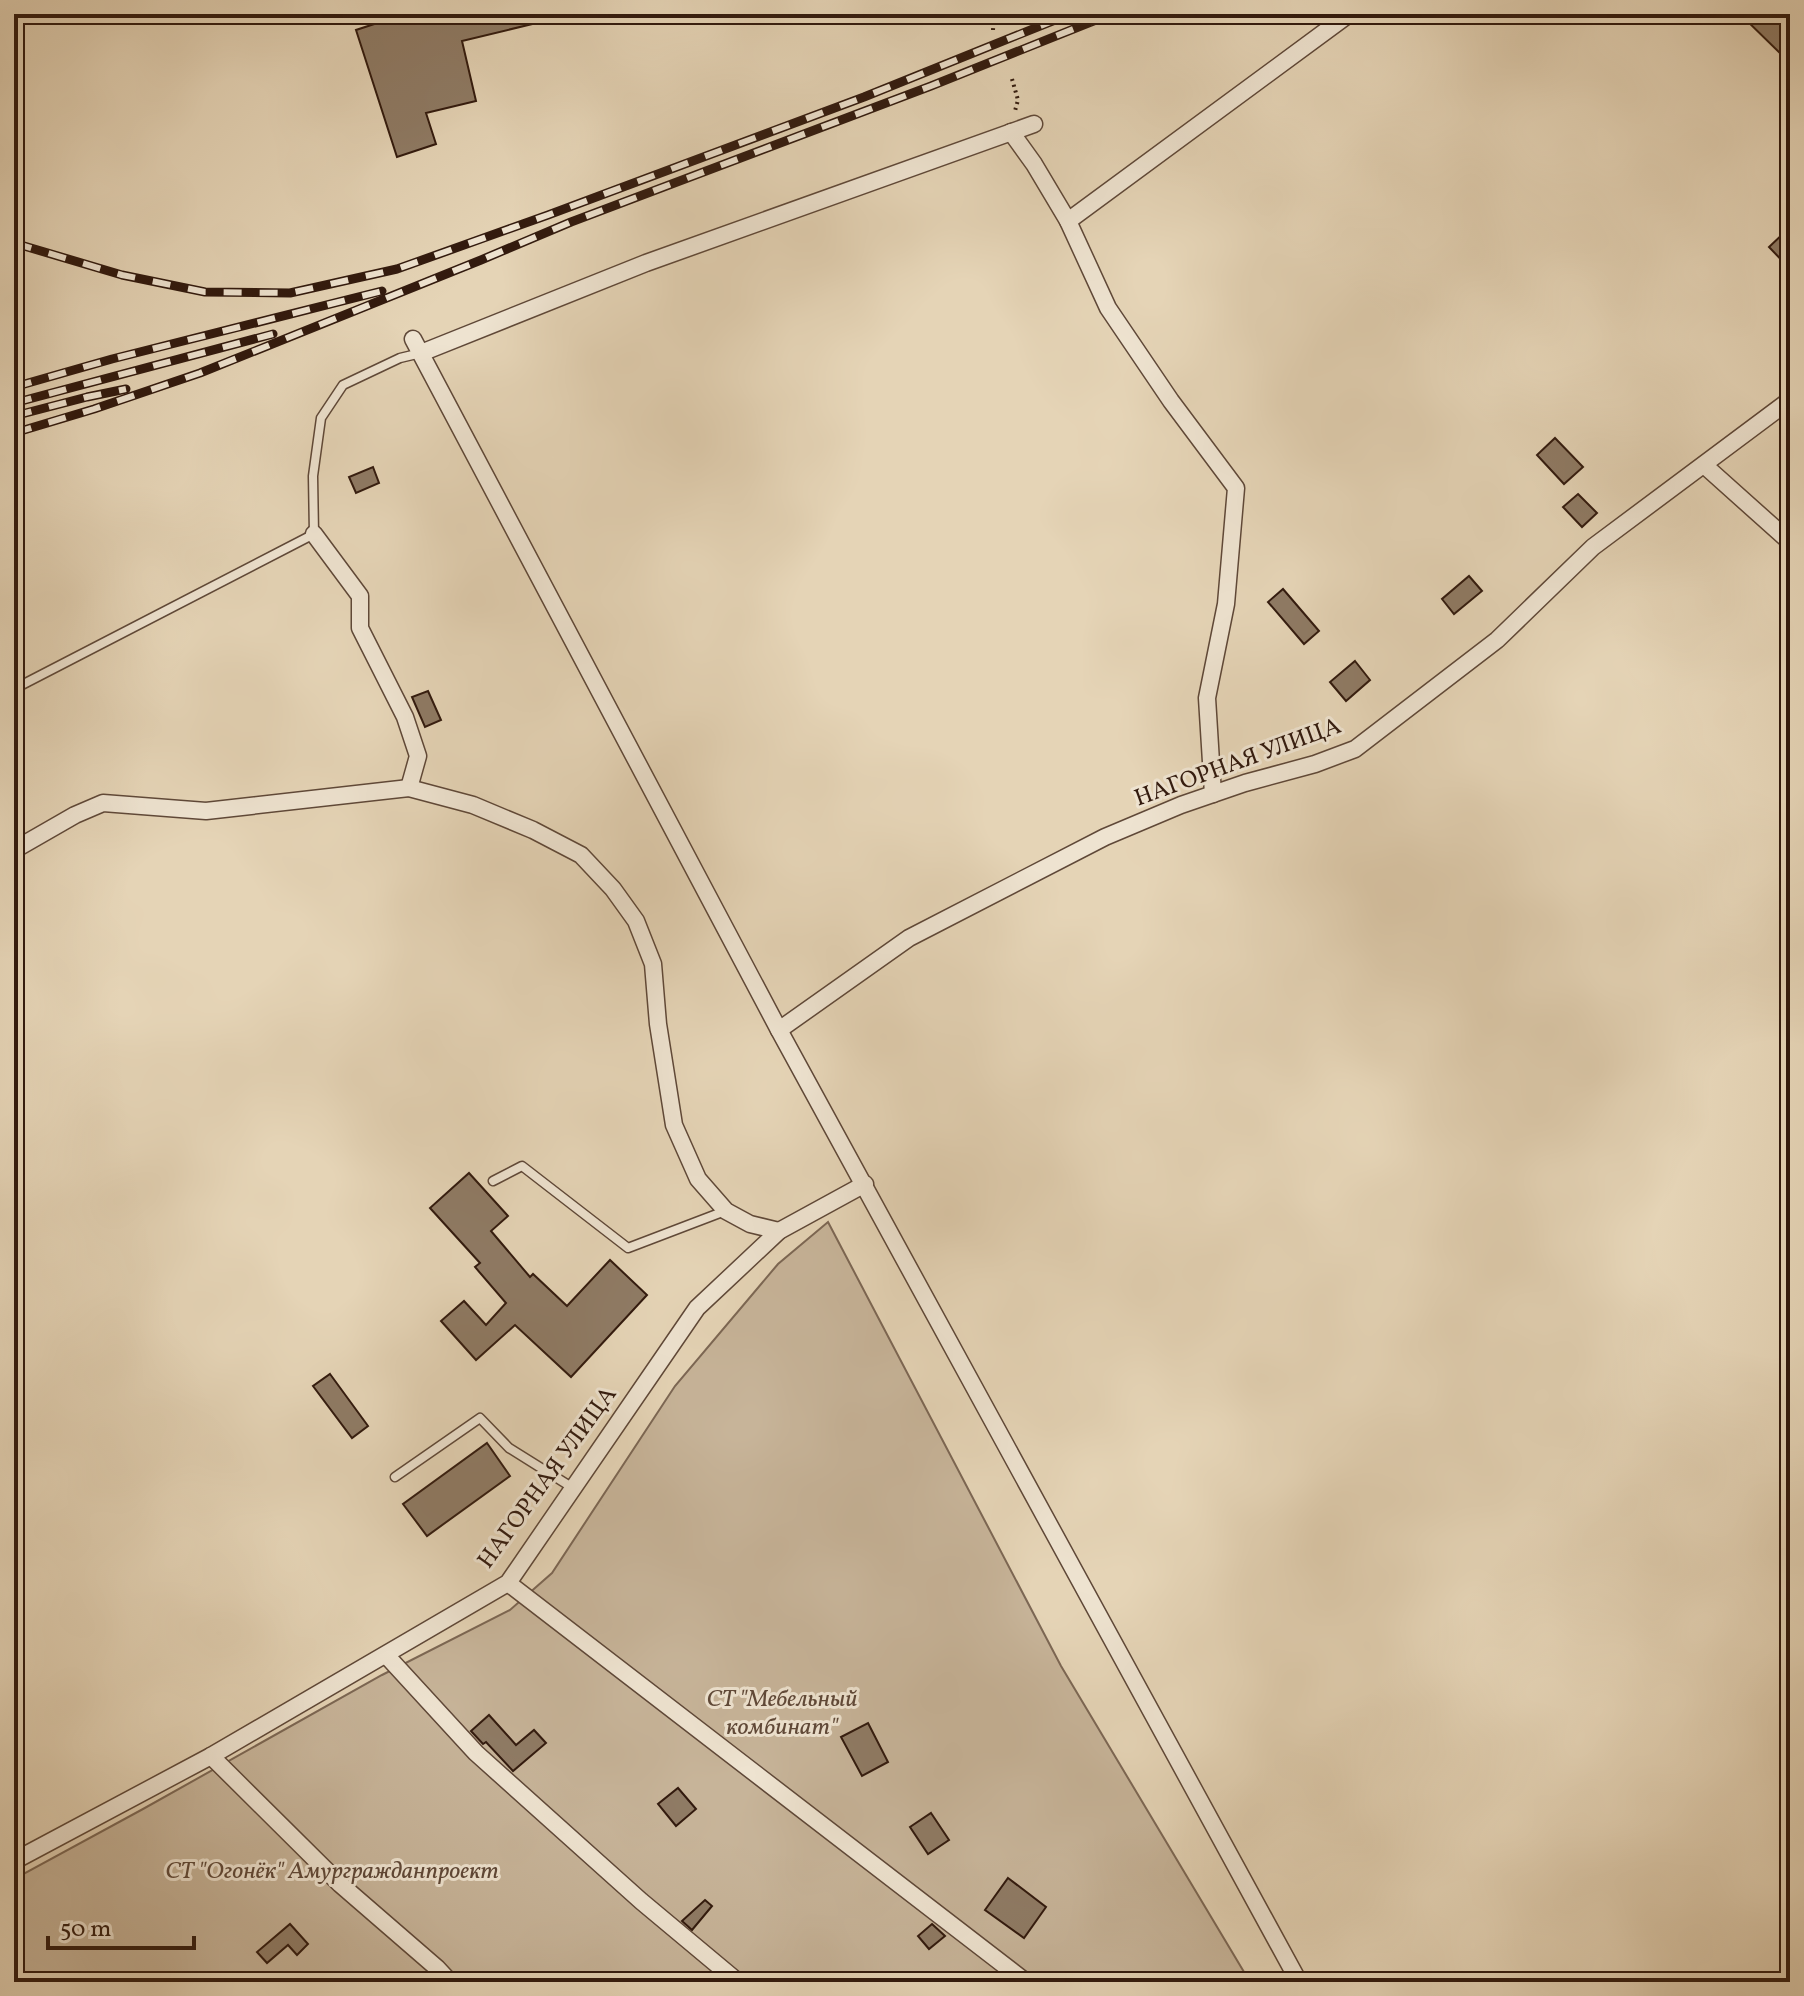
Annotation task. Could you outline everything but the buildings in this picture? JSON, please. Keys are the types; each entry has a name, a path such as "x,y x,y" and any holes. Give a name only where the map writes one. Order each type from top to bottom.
{"street":[{"path":"1068,221 1349,14"},
{"path":"1034,124 417,346 779,1030 1299,1982"},
{"path":"1011,132 1068,221 1108,308 1171,401 1236,488 1226,604 1207,698 1213,794"},
{"name":"НАГОРНАЯ УЛИЦА","path":"779,1030 909,938 1105,837 1181,805 1355,749 1497,640 1593,547 1790,400"},
{"path":"1704,465 1790,542"},
{"path":"314,534 360,596 360,628 405,717 418,756 409,788"},
{"path":"14,850 75,815 103,803 206,811 409,788 473,805 533,830 581,855 613,889 636,921 653,964 658,1024 674,1125 698,1179 726,1211 750,1224 779,1231"},
{"name":"НАГОРНАЯ УЛИЦА","path":"14,1861 211,1756 508,1583 697,1308 779,1231 865,1184"},
{"path":"508,1583 1026,1982"},
{"path":"386,1655 476,1753 641,1901 738,1982"},
{"path":"211,1756 340,1884 450,1982"}],"lane":[{"path":"14,689 314,534 313,476 321,418 343,385 400,358 417,346"},
{"path":"493,1181 522,1166 628,1248 726,1211"},
{"path":"395,1477 480,1418 509,1448 573,1488"}],"path":[{"path":"993,30 994,14"},
{"path":"1011,132 1018,100 1012,79"}],"green space":[{"name":"СТ \"Мебельный комбинат\"","path":"828,1222 1061,1666 1250,1982 14,1982 14,1879 382,1675 510,1610 552,1573 675,1386 778,1264"}],"railway":[{"path":"14,243 122,275 205,292 290,293 397,269 548,215 864,97 1070,14"},
{"path":"14,433 200,373 571,222 931,86 1111,14"},
{"path":"14,387 382,291"},
{"path":"14,403 273,334"},
{"path":"14,416 126,389"}],"park label":[{"name":"СТ \"Огонёк\" Амургражданпроект","path":"332,1872"}]}
